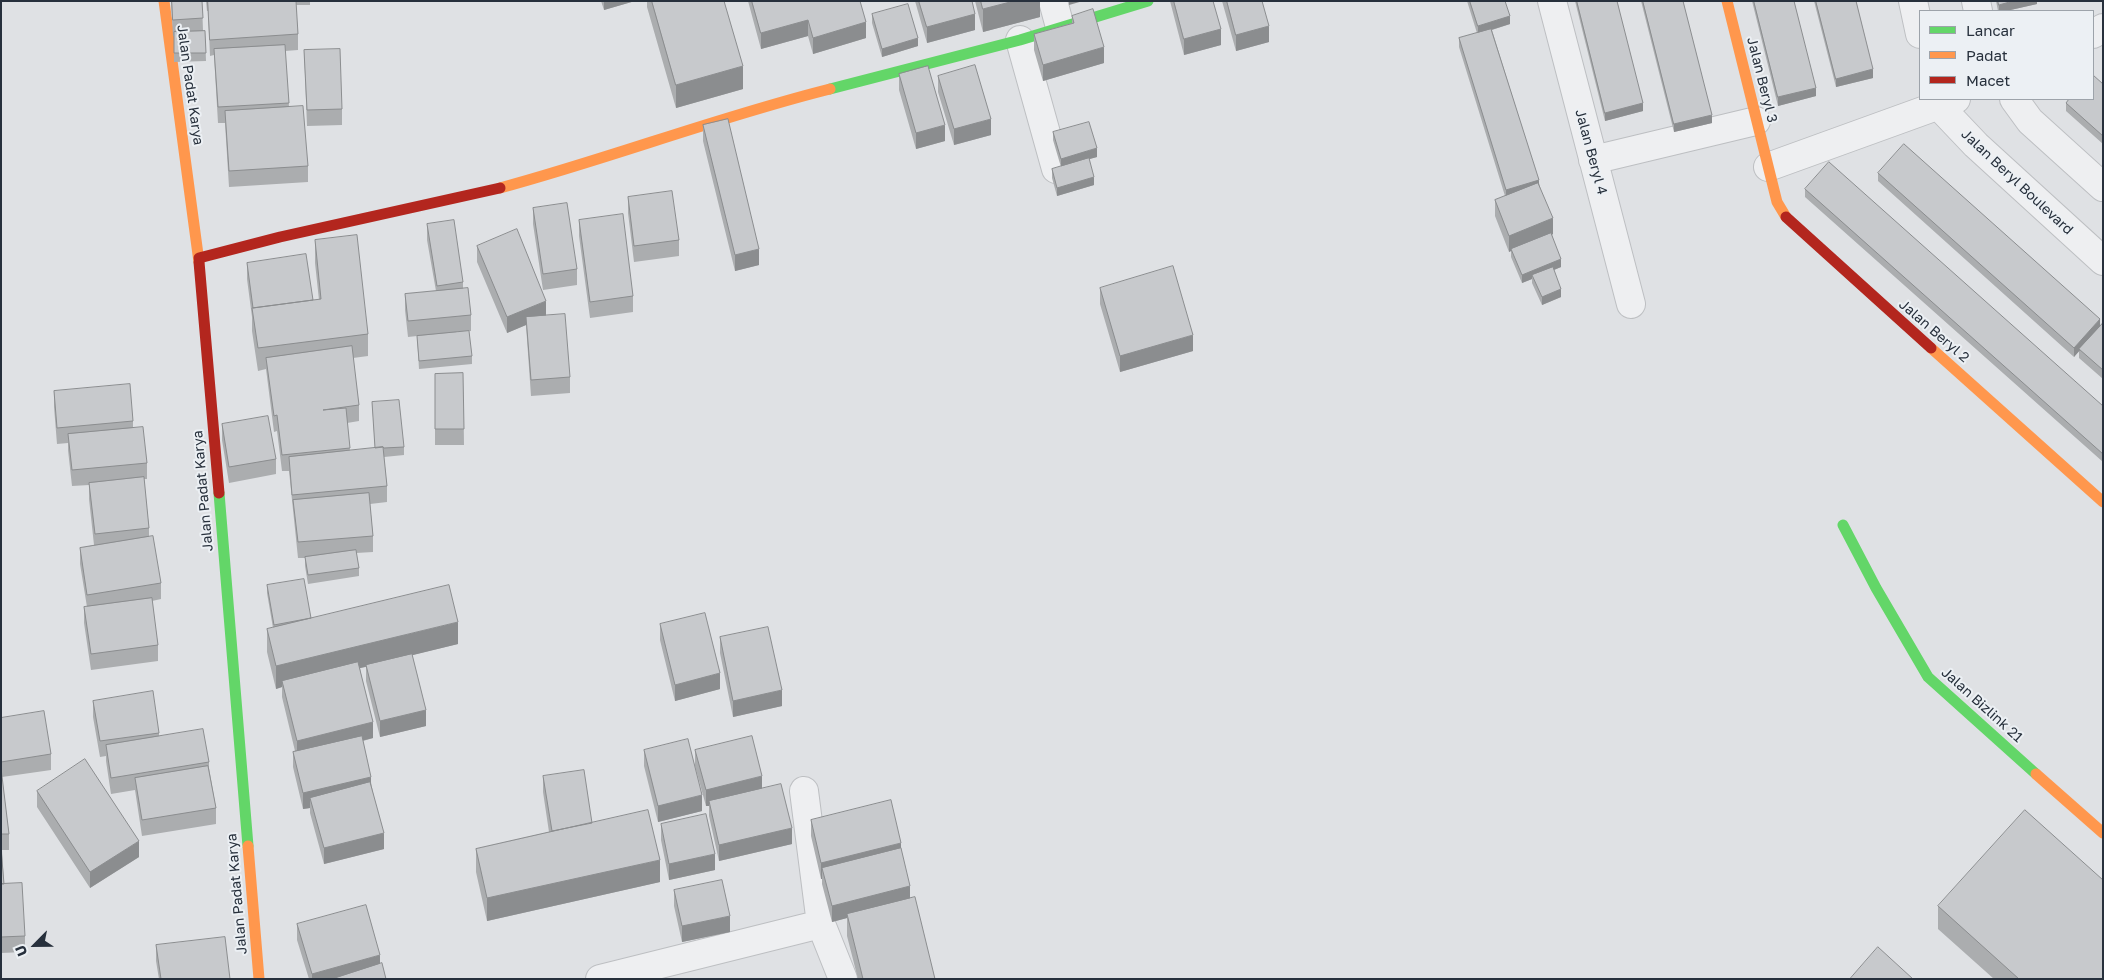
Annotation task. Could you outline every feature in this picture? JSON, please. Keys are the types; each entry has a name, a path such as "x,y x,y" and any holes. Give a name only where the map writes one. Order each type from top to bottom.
{"street":[{"name":"Jalan Padat Karya","path":"164,1 199,258 259,979"},
{"path":"199,258 280,237 496,190 771,104 1020,40 1056,14 1148,1"},
{"name":"Jalan Beryl 4","path":"1552,1 1630,304"},
{"name":"Jalan Beryl 3","path":"1727,1 1768,167"},
{"path":"1913,1 1919,29"},
{"path":"1020,40 1056,169"},
{"path":"2015,100 2030,121 2103,187"},
{"path":"1768,167 1944,101"},
{"name":"Jalan Beryl Boulevard","path":"1944,101 1976,145 2103,261"},
{"path":"1594,160 1756,121"},
{"name":"Jalan Beryl 2","path":"1768,167 1777,202 1786,218 1799,232 2103,502"},
{"name":"Jalan Bizlink 21","path":"1843,524 1876,588 1928,677 2103,832"},
{"path":"804,791 821,924 843,979"},
{"path":"600,979 821,924"}],"building":[{"path":"172,1 202,1 203,18 173,20"},
{"path":"208,1 296,1 298,34 210,40"},
{"path":"652,1 724,1 743,66 676,85"},
{"path":"752,1 860,1 866,22 813,38 808,20 761,33"},
{"path":"919,1 972,1 975,14 927,27"},
{"path":"981,1 1014,1 983,9"},
{"path":"1174,1 1213,1 1221,29 1184,39"},
{"path":"1227,1 1262,1 1269,26 1236,35"},
{"path":"1470,1 1505,1 1510,16 1478,26"},
{"path":"1577,1 1617,1 1643,103 1605,113"},
{"path":"1643,1 1683,1 1712,115 1674,124"},
{"path":"1754,1 1794,1 1816,88 1778,97"},
{"path":"1816,1 1856,1 1873,69 1836,79"},
{"path":"1998,1 2013,1 1999,5"},
{"path":"908,4 918,38 882,49 872,14"},
{"path":"1093,9 1104,47 1043,65 1034,34 1074,23 1072,16"},
{"path":"1491,29 1539,180 1506,190 1459,38"},
{"path":"205,31 206,53 174,53 174,32"},
{"path":"285,45 289,103 218,107 214,49"},
{"path":"340,49 342,109 307,110 304,50"},
{"path":"975,65 991,119 954,129 938,76"},
{"path":"928,66 945,125 916,133 899,74"},
{"path":"2094,76 2103,84 2103,136 2066,103 2068,100 2094,100"},
{"path":"303,106 308,166 229,171 225,111"},
{"path":"728,119 759,249 735,255 703,125"},
{"path":"1089,122 1097,148 1061,159 1053,132"},
{"path":"1904,144 2100,319 2074,348 1878,173"},
{"path":"1089,158 1094,177 1057,188 1052,169"},
{"path":"1829,162 2103,406 2103,454 1805,189"},
{"path":"1538,183 1553,218 1509,236 1495,200"},
{"path":"672,191 679,240 634,246 628,197"},
{"path":"567,203 577,269 543,274 533,208"},
{"path":"623,214 633,296 590,302 579,220"},
{"path":"454,220 463,282 437,286 427,224"},
{"path":"517,229 546,301 507,317 477,246"},
{"path":"1551,233 1561,259 1522,275 1511,249"},
{"path":"357,235 368,334 258,348 252,308 321,299 315,240"},
{"path":"306,254 313,300 253,308 247,263"},
{"path":"1173,266 1193,335 1120,356 1100,288"},
{"path":"1553,267 1561,289 1542,297 1532,275"},
{"path":"468,288 471,315 408,321 405,294"},
{"path":"565,314 570,377 531,380 526,317"},
{"path":"2103,323 2103,370 2079,349"},
{"path":"469,331 472,356 419,361 417,336"},
{"path":"352,346 359,405 323,410 346,408 350,448 282,455 277,415 274,416 266,358"},
{"path":"463,373 464,429 435,429 435,374"},
{"path":"130,384 133,421 57,428 54,391"},
{"path":"399,400 404,447 375,448 372,402"},
{"path":"268,416 276,459 229,467 222,424"},
{"path":"143,427 147,463 72,470 68,434"},
{"path":"383,447 387,486 292,495 289,457"},
{"path":"144,477 149,528 95,534 89,483"},
{"path":"369,493 373,536 298,542 293,500"},
{"path":"153,536 161,583 87,595 80,548"},
{"path":"356,550 359,568 308,575 305,557"},
{"path":"304,579 311,618 274,625 267,585"},
{"path":"449,585 458,622 276,666 267,629"},
{"path":"152,598 158,645 91,654 84,607"},
{"path":"705,613 720,673 675,685 660,624"},
{"path":"768,627 782,690 733,701 720,637"},
{"path":"412,654 426,710 380,721 366,665"},
{"path":"358,662 373,722 297,741 282,681"},
{"path":"153,691 159,733 100,741 93,701"},
{"path":"44,711 51,754 1,762 1,718"},
{"path":"203,729 209,762 111,778 106,745"},
{"path":"362,736 371,777 303,793 293,752"},
{"path":"752,736 762,776 706,790 695,750"},
{"path":"688,739 702,795 658,806 644,750"},
{"path":"85,759 139,841 90,872 37,791"},
{"path":"208,766 216,808 142,820 135,778"},
{"path":"1,768 9,834 1,834"},
{"path":"584,770 592,823 552,831 543,776"},
{"path":"370,782 384,833 324,848 310,798"},
{"path":"781,784 792,828 719,845 709,801"},
{"path":"891,800 901,843 821,863 811,820"},
{"path":"648,810 660,860 487,898 476,849"},
{"path":"2025,810 2103,880 2103,979 2019,979 1938,906"},
{"path":"706,814 715,854 669,864 661,824"},
{"path":"1,848 4,884 1,884"},
{"path":"901,848 910,886 832,906 822,868"},
{"path":"722,880 730,916 682,926 674,890"},
{"path":"22,883 25,936 1,937 1,884"},
{"path":"915,897 935,979 863,979 847,914"},
{"path":"366,905 380,955 312,974 297,924"},
{"path":"225,937 230,979 161,979 156,945"},
{"path":"1878,947 1913,979 1850,979"},
{"path":"382,963 386,979 332,979"}],"traffic: fast":[{"path":"830,89 1020,40 1148,1"},
{"path":"219,493 248,846"},
{"path":"1843,525 1876,588 1928,677 2036,774"}],"traffic: slow":[{"path":"164,1 199,262"},
{"path":"1727,1 1777,202 1786,217"},
{"path":"500,188 747,112 830,89"},
{"path":"1931,348 2103,502"},
{"path":"2036,774 2103,833"},
{"path":"248,846 259,979"}],"traffic: jam":[{"path":"199,258 280,237 500,188"},
{"path":"1786,217 1931,348"},
{"path":"199,262 219,493"}]}
